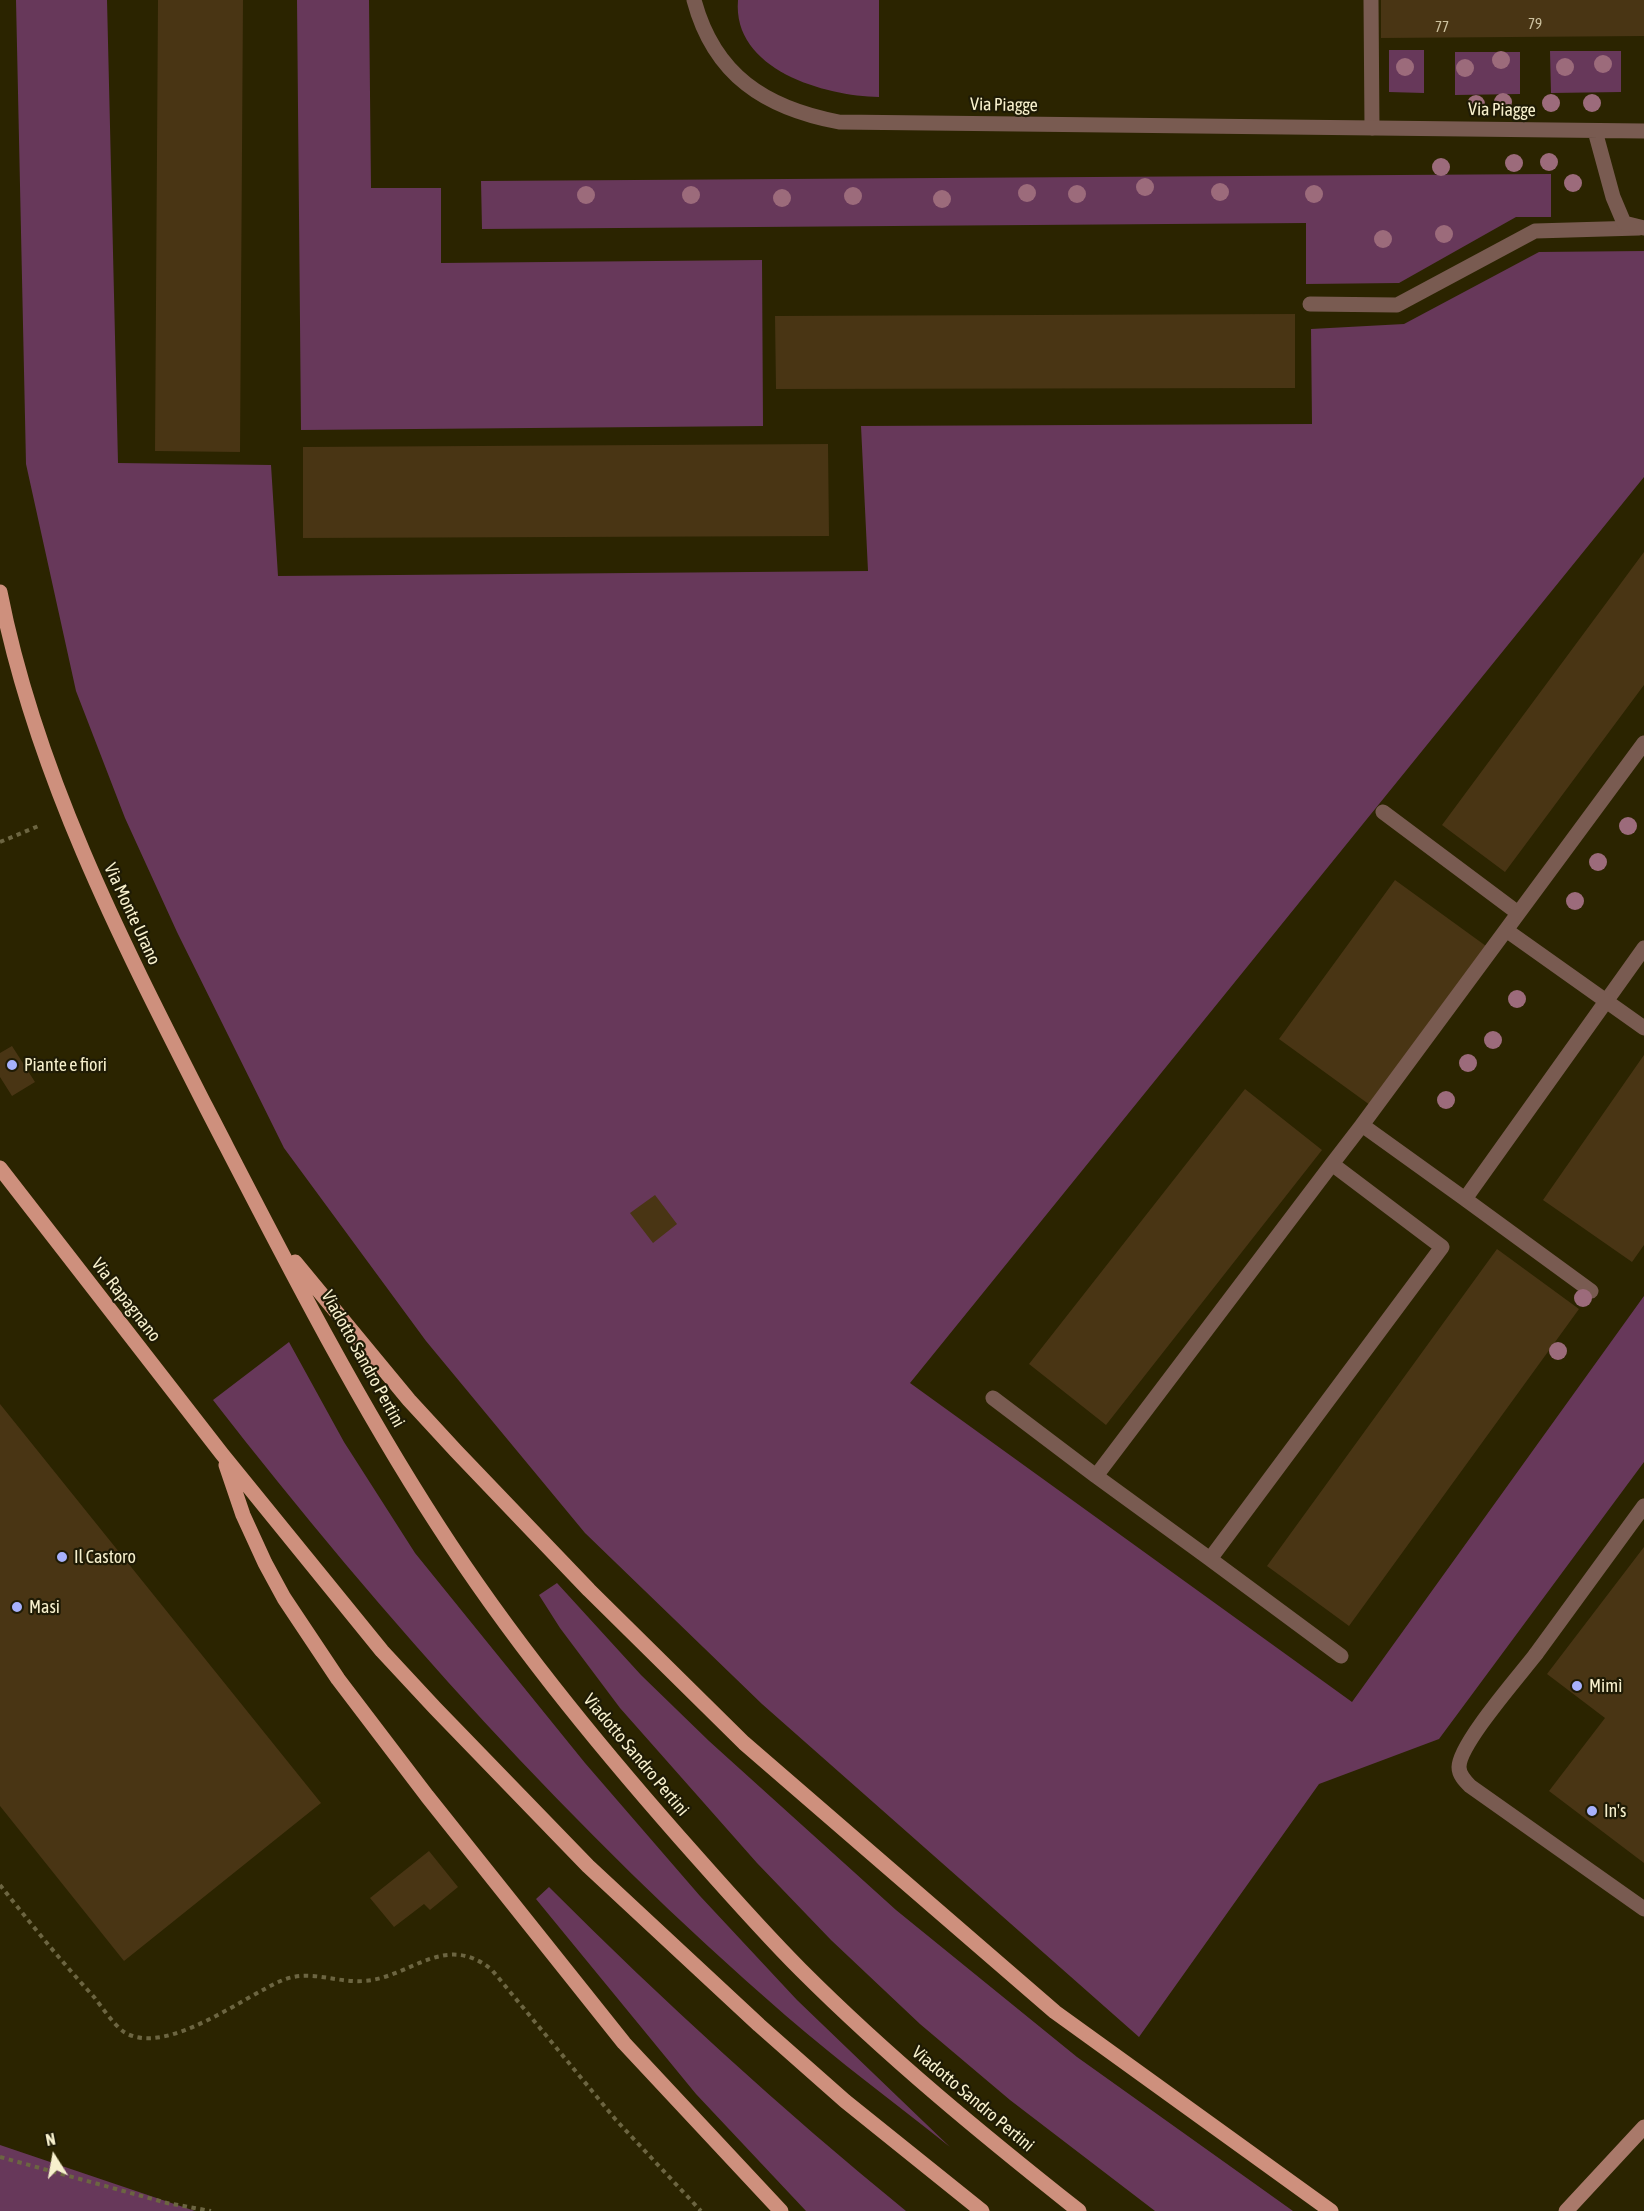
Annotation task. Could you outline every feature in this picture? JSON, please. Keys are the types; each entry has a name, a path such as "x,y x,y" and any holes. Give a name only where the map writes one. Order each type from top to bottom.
{"main road":[{"name":"Via Monte Urano","path":"0,592 29,706 67,815 149,996 272,1235"},
{"name":"Via Rapagnano","path":"0,1168 222,1454"},
{"name":"Viadotto Sandro Pertini","path":"272,1235 372,1417 439,1528 524,1649 635,1786 767,1935 836,2003 951,2107 1078,2211"},
{"path":"272,1235 409,1400 456,1451 589,1590 744,1743 1055,2012 1330,2211"},
{"path":"222,1454 243,1515 265,1563 284,1598 338,1679 427,1796 624,2043 782,2211"},
{"path":"222,1454 382,1651 588,1866 845,2101 982,2211"}],"street":[{"name":"Via Piagge","path":"694,0 713,48 736,76 778,105 820,119 874,124 1644,131"},
{"path":"1371,0 1372,128"},
{"path":"1596,131 1616,208 1624,223 1643,228"},
{"path":"1310,304 1397,305 1535,231 1643,228"},
{"path":"1096,1476 1362,1125 1644,743"},
{"path":"1383,812 1518,914"},
{"path":"1506,930 1644,1028"},
{"path":"1465,1199 1644,948"},
{"path":"1362,1125 1591,1291"},
{"path":"1210,1559 1442,1247 1332,1164"},
{"path":"993,1398 1341,1656"},
{"path":"1644,1506 1466,1746 1459,1768 1462,1778 1644,1909"},
{"path":"1566,2211 1644,2127"}],"path":[{"path":"0,842 67,815"},
{"path":"0,1885 51,1950 124,2032 151,2040 206,2021 284,1980 317,1974 366,1981 439,1956 456,1955 475,1958 492,1970 616,2121 701,2211"},
{"path":"0,2157 167,2203 211,2211"}],"shaded area":[{"path":"16,0 107,0 118,463 271,465 278,576 868,571 861,426 1312,424 1311,329 1404,324 1539,252 1644,251 1644,477 910,1383 1352,1702 1644,1296 1644,1462 1439,1739 1319,1784 1139,2037 762,1704 585,1533 426,1341 284,1148 177,932 125,818 76,691 26,464"},
{"path":"297,0 369,0 371,188 441,188 441,263 762,260 763,426 301,430"},
{"path":"738,0 879,0 879,97 833,91 809,84 786,74 766,61 750,45 740,24"},
{"path":"1389,50 1424,50 1424,93 1389,92"},
{"path":"1550,51 1621,51 1621,92 1551,93"},
{"path":"1455,52 1520,52 1520,94 1455,95"},
{"path":"1551,174 1551,217 1516,217 1399,283 1306,284 1306,223 482,229 481,181"},
{"path":"289,1342 344,1442 415,1553 585,1763 700,1896 797,2000 950,2147 785,2015 631,1873 556,1798 413,1643 278,1482 213,1400"},
{"path":"557,1583 641,1675 709,1741 896,1910 1077,2057 1293,2211 1155,2211 1010,2100 920,2024 831,1940 757,1863 620,1708 560,1628 539,1595"},
{"path":"549,1887 723,2054 906,2211 806,2211 696,2094 536,1899"},
{"path":"0,2145 195,2211 0,2211"}],"building":[{"path":"158,0 243,0 240,452 155,451"},
{"path":"1381,0 1644,0 1644,36 1381,38"},
{"path":"1295,314 1295,388 776,389 775,316"},
{"path":"828,444 829,536 303,538 303,447"},
{"path":"1644,552 1644,685 1505,872 1442,825"},
{"path":"1395,880 1486,946 1370,1105 1279,1039"},
{"name":"Piante e fiori","path":"12,1046 35,1082 12,1096 0,1077 0,1053"},
{"path":"1644,1055 1644,1245 1632,1262 1543,1200"},
{"path":"1245,1089 1322,1150 1106,1425 1029,1364"},
{"path":"655,1195 677,1224 653,1243 630,1213"},
{"path":"1497,1249 1579,1309 1349,1626 1267,1566"},
{"name":"Il Castoro","path":"0,1404 321,1803 124,1961 0,1806"},
{"path":"1644,1547 1644,1863 1549,1791 1605,1718 1547,1674"},
{"path":"429,1851 458,1887 430,1910 424,1904 394,1927 370,1898"}],"place":[{"name":"Piante e fiori","path":"12,1065"},
{"name":"Il Castoro","path":"62,1557"},
{"name":"Masi","path":"17,1607"},
{"name":"Mimì","path":"1577,1686"},
{"name":"In's","path":"1592,1811"}]}
